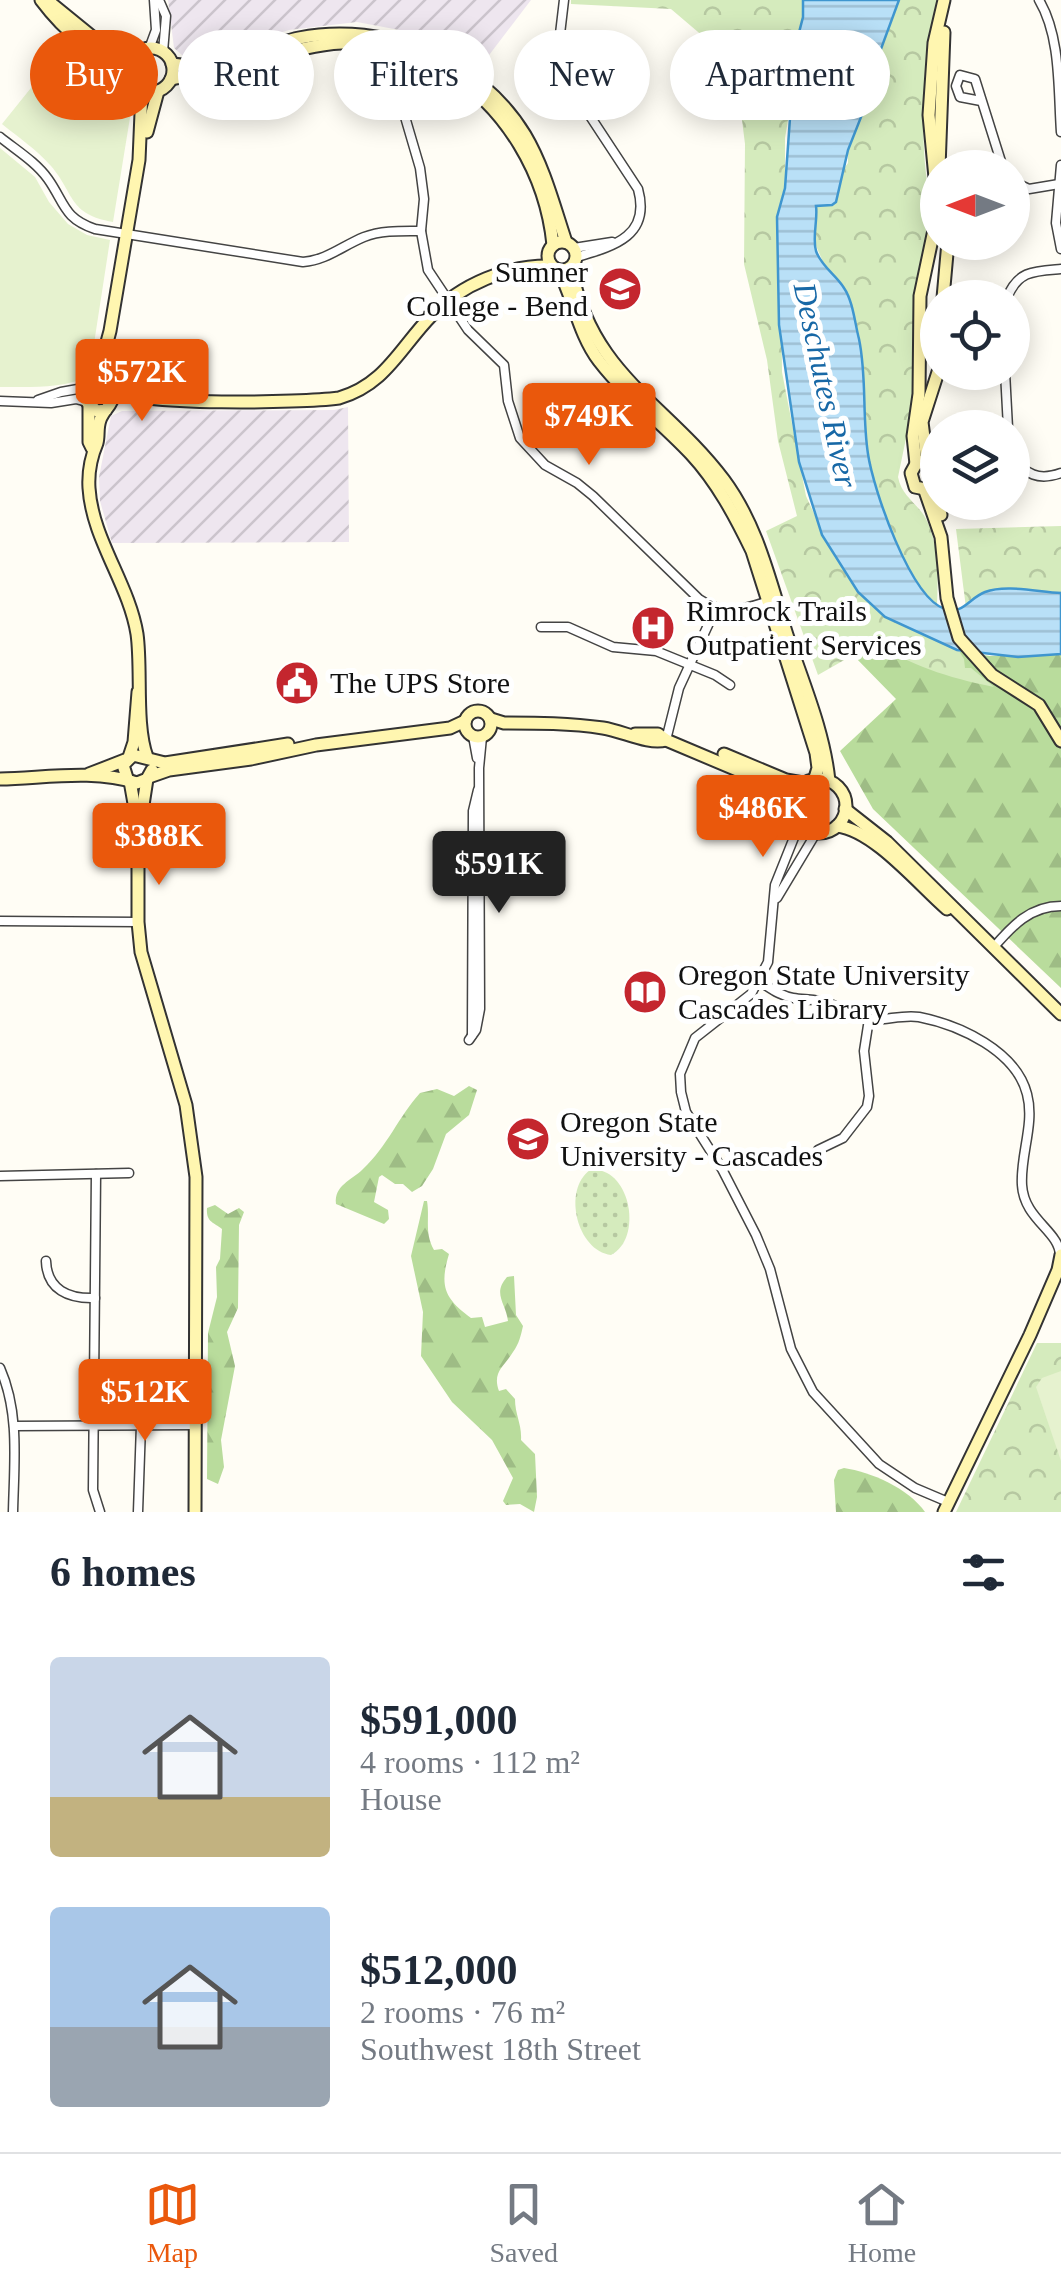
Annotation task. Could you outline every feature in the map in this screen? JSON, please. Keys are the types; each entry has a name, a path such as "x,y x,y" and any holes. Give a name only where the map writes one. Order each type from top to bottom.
{"main road":[{"path":"44,0 82,30"},
{"path":"44,0 67,30"},
{"path":"932,150 929,115 934,43 944,0"},
{"path":"940,150 943,35 952,0"},
{"path":"172,64 219,61 319,34 334,34"},
{"path":"158,91 171,80 334,43"},
{"path":"158,51 172,64 171,80"},
{"path":"494,99 535,154 578,323 596,358 632,399 693,456 721,492 752,550 825,748 828,781"},
{"path":"139,160 141,120"},
{"path":"150,120 139,160 110,331 88,404 92,448 89,488 92,507 132,610 137,635 138,688 152,768 138,826 138,922 145,970 186,1105 196,1177 195,1512"},
{"path":"92,385 128,396 162,400 328,400 349,396 382,376 428,318 447,301 480,282 562,256"},
{"path":"920,450 913,436 919,394 920,296 928,260"},
{"path":"92,448 97,443 99,422 114,399 110,331"},
{"path":"88,404 97,411 162,400"},
{"path":"920,468 911,473 912,483 920,485"},
{"path":"939,520 955,609 965,635 994,668 1039,705 1061,741"},
{"path":"771,600 818,768 792,800"},
{"path":"1019,687 1045,702 1061,727"},
{"path":"138,688 134,742 123,770 138,826"},
{"path":"0,779 90,774 137,783 169,770 316,745 504,723 573,724 658,734 782,788 792,800 799,825 816,833 837,826 850,827 877,845 949,911 963,918"},
{"path":"90,774 138,754 166,763 306,742 316,745"},
{"path":"695,750 721,753 786,780 828,781 842,792 845,809 837,826"},
{"path":"210,764 241,751"},
{"path":"845,809 887,842 1061,1014"},
{"path":"946,1507 1060,1262"}],"street":[{"path":"155,30 156,0"},
{"path":"156,0 166,16 163,52"},
{"path":"562,256 630,236 640,219 642,202 638,188 563,75 558,51 564,0"},
{"path":"1039,0 1054,42 1061,132"},
{"path":"981,100 997,150"},
{"path":"407,120 420,168 424,199 421,232 428,270 470,333 496,353 504,365 513,421 531,453 593,496 714,610 743,610 771,600"},
{"path":"0,137 49,180 62,207 78,222 95,229 303,262 325,258 379,233 421,232"},
{"path":"1061,165 1061,249"},
{"path":"1030,189 1060,184"},
{"path":"1017,280 1024,274 1061,269"},
{"path":"38,400 92,385"},
{"path":"0,400 51,403 76,399 88,404"},
{"path":"1030,475 1043,478 1061,473"},
{"path":"666,740 670,715 714,610"},
{"path":"541,627 568,627 613,647 656,652 730,685"},
{"path":"470,1038 476,1030 480,1009 478,729"},
{"path":"799,825 775,885 768,962 740,1004 695,1038 680,1074 686,1112 722,1169 756,1235 770,1270 791,1348 813,1392 879,1464 946,1507"},
{"path":"775,902 816,833"},
{"path":"992,948 1026,915 1036,909 1061,906"},
{"path":"0,921 138,922"},
{"path":"758,981 782,995 822,1001 869,1020 904,1016 929,1020 982,1042 1011,1064 1024,1085 1030,1107 1022,1172 1024,1198 1035,1220 1059,1244 1060,1262"},
{"path":"818,1150 843,1138 867,1108 864,1048 869,1020"},
{"path":"0,1176 129,1173"},
{"path":"96,1174 93,1490 100,1512"},
{"path":"1048,1232 1061,1236"},
{"path":"46,1261 49,1278 62,1292 96,1298"},
{"path":"0,1368 10,1396 14,1426 14,1512"},
{"path":"138,1512 141,1425"},
{"path":"14,1426 196,1426"}],"shaded area":[{"path":"168,0 531,0 494,49 494,30 399,30 357,22 289,30 178,30 178,52 174,48"},
{"path":"348,407 349,542 112,543 100,501 99,477 111,416 122,411"}],"green space":[{"path":"571,0 808,0 803,30 696,30 671,9 571,4"},
{"path":"894,0 937,0 928,39 924,150 920,150 920,260 926,260 915,337 915,395 898,477 903,490 920,510 920,520 927,520 932,533 937,605 941,608 924,603 874,500 834,287 813,239 816,206 848,163 848,150 860,120 890,120 890,30 886,30"},
{"path":"30,89 30,120 130,120 113,222 80,208 51,166 2,124"},
{"path":"742,120 788,120 777,238 782,372 806,496 817,520 954,643 965,668 971,668 994,687 930,670 870,640 818,675 766,531 797,516 778,441 767,360 744,264"},
{"path":"0,148 35,177 68,224 87,235 110,240 89,376 79,380 46,386 0,387"},
{"path":"1061,526 1061,606 966,608 956,529"},
{"path":"870,639 990,656 1061,654 1061,988 873,809 840,751 896,699 853,655"},
{"path":"469,1086 477,1090 469,1115 446,1134 422,1186 412,1192 403,1184 379,1177 374,1202 388,1210 389,1219 384,1224 336,1204 340,1188 371,1160 420,1093 437,1089 454,1096"},
{"path":"590,1170 615,1179 628,1204 627,1234 611,1255 589,1243 577,1218 577,1191"},
{"path":"424,1201 434,1250 442,1249 449,1254 447,1291 462,1311 471,1318 482,1317 485,1327 508,1321 501,1289 507,1277 514,1276 516,1315 523,1326 517,1346 498,1374 497,1384 499,1391 506,1389 515,1399 521,1440 535,1454 534,1512 503,1501 513,1478 492,1440 452,1402 421,1356 423,1312 411,1256"},
{"path":"215,1205 228,1214 239,1208 244,1212 239,1225 238,1308 227,1332 235,1366 221,1440 224,1467 218,1484 207,1479 208,1333 217,1297 216,1267 222,1229 209,1219 207,1208"},
{"path":"1037,1343 1061,1343 1061,1512 956,1512"},
{"path":"1061,1371 1061,1461 1036,1387 1042,1378"},
{"path":"844,1468 888,1482 925,1512 836,1512 834,1480 838,1470"}],"water":[{"path":"803,0 899,0 888,30 800,30"},
{"name":"Deschutes River","path":"790,120 860,120 848,150 836,202 816,206 815,240 818,256 844,288 852,306 861,353 868,454 885,515 919,585 945,609 961,608 993,590 1061,593 1061,654 1018,657 957,650 885,617 858,592 822,535 799,462 779,325 777,217 785,188"}],"place":[{"name":"Sumner College - Bend","path":"620,289"},
{"name":"Rimrock Trails Outpatient Services","path":"653,628"},
{"name":"The UPS Store","path":"297,683"},
{"name":"Oregon State University Cascades Library","path":"645,992"},
{"name":"Oregon State University - Cascades","path":"528,1139"}]}
